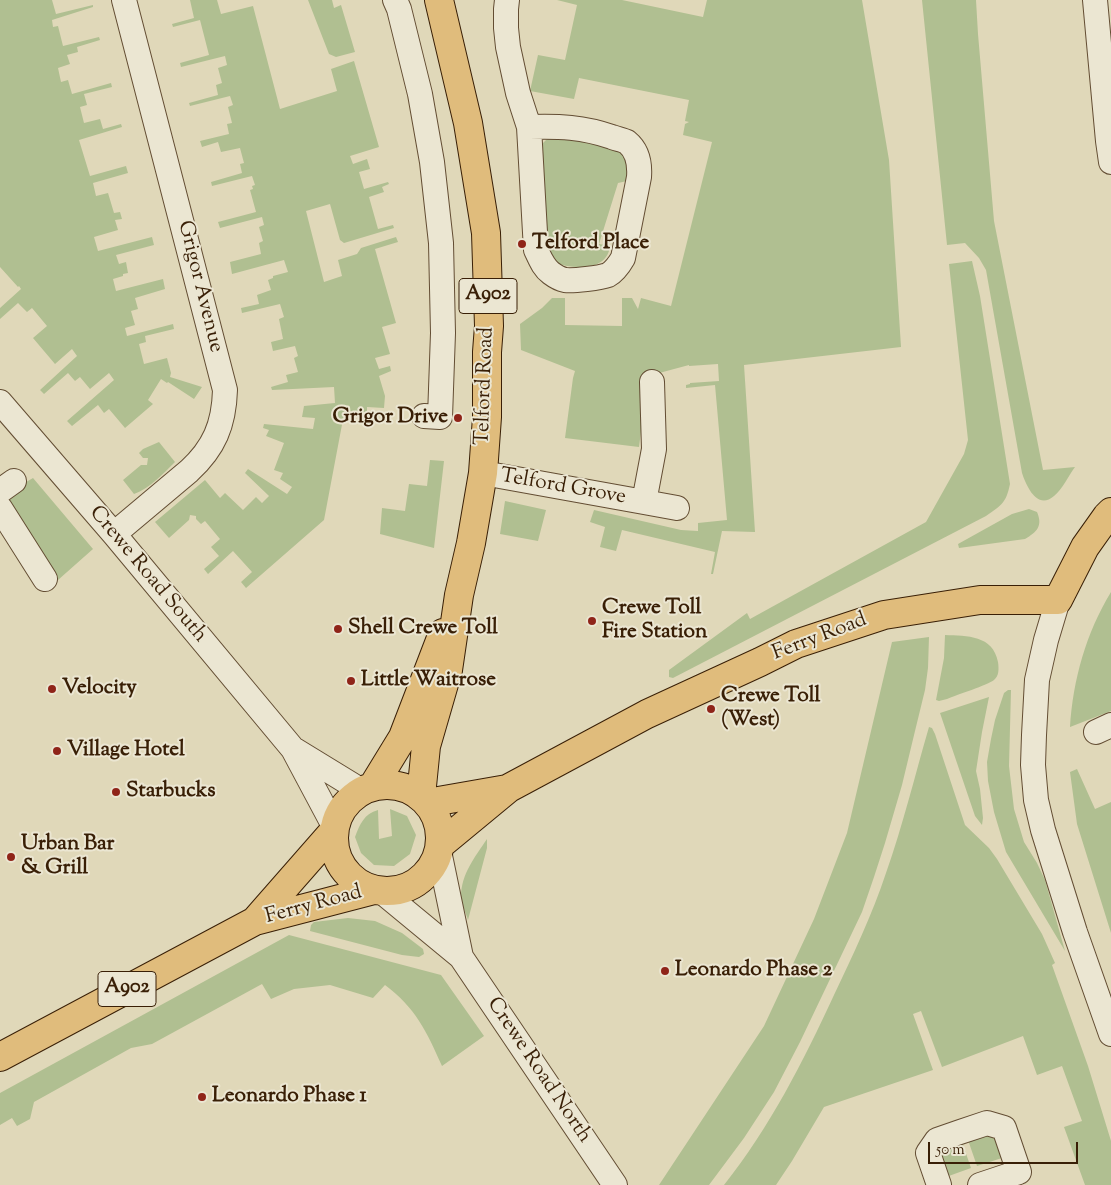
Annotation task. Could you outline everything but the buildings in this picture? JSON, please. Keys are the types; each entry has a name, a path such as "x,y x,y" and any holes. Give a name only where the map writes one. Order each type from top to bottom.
{"main road":[{"name":"Telford Road","path":"424,800 426,746 448,670 459,595 471,543 482,473 489,326 486,233 468,123 439,0"},
{"path":"1058,600 1085,547 1111,512"},
{"name":"Telford Road","path":"368,788 403,737 423,682 459,595"},
{"name":"Ferry Road","path":"439,848 509,788 646,714 796,644 884,615 980,600 1058,600"},
{"path":"386,784 410,790 424,800 434,812 440,834 439,848 434,863 427,874 406,888 394,891 378,891 362,886 351,878 337,858 334,845 334,829 338,815 352,797 368,788 386,784"},
{"name":"Ferry Road","path":"424,800 509,788"},
{"name":"Ferry Road","path":"255,921 334,829"},
{"name":"Ferry Road","path":"0,1057 255,921 378,891"}],"street":[{"name":"Grigor Avenue","path":"114,534 194,466 205,454 214,440 220,425 225,390 124,0"},
{"name":"Telford Road","path":"395,0 420,94 432,162 441,243 443,333 440,417 424,416"},
{"path":"507,0 508,48 518,93 529,128 536,250 540,260 550,273 566,280 598,278 608,275 617,268 624,258 639,177 640,166 637,156 626,142 592,131 565,126 529,128"},
{"path":"1095,0 1110,148"},
{"name":"Telford Grove","path":"644,502 654,449 652,382"},
{"name":"Crewe Road South","path":"0,402 114,534 293,750 334,829"},
{"name":"Telford Grove","path":"482,473 677,508"},
{"path":"0,508 45,578"},
{"path":"1058,600 1037,680 1033,765 1036,800 1075,932 1111,1034"},
{"name":"Crewe Road South","path":"293,750 368,788"},
{"name":"Crewe Road North","path":"439,848 460,957"},
{"name":"Crewe Road North","path":"378,891 460,957 616,1185"},
{"path":"939,1185 928,1153 937,1140 987,1123 1004,1128 1019,1172 981,1185"}],"green space":[{"path":"0,0 52,0 56,14 93,5 93,7 52,20 53,27 58,26 63,46 99,37 100,40 77,47 78,52 67,55 70,64 58,68 61,82 68,80 72,94 111,83 112,87 84,94 87,105 80,107 84,123 100,119 103,129 121,124 122,127 79,140 90,176 126,166 128,173 93,183 96,196 108,193 114,213 120,212 122,219 115,220 118,230 94,237 98,251 152,237 154,245 116,255 119,264 126,262 128,273 113,279 116,291 163,279 165,289 135,298 138,309 131,311 135,325 125,328 127,336 173,324 174,329 145,336 146,342 139,344 144,364 167,358 171,373 170,377 202,387 194,399 161,379 148,400 153,404 125,428 109,409 104,413 98,405 72,426 67,421 114,380 109,373 90,389 80,377 75,381 68,373 44,394 40,390 77,356 72,349 55,364 33,338 47,326 32,308 27,312 18,303 0,319 0,308 21,289 0,267"},
{"path":"190,0 217,0 221,14 253,6 280,109 337,91 331,69 354,61 379,147 350,156 353,164 367,159 370,169 359,172 364,189 388,182 389,184 382,187 384,192 369,197 378,229 393,225 394,228 344,243 340,240 330,204 306,211 324,282 342,276 338,260 357,254 361,248 396,237 398,242 375,249 396,323 382,327 390,354 375,358 379,369 390,366 391,371 379,376 385,396 384,408 367,407 367,416 344,414 324,520 246,588 241,582 252,572 233,551 208,574 204,569 219,556 211,547 220,539 205,521 201,524 196,519 196,516 190,515 189,520 169,538 155,522 205,480 220,498 225,493 243,510 256,497 262,503 269,496 245,473 248,469 287,494 292,487 280,479 283,473 274,470 284,443 266,436 269,430 263,428 264,424 313,429 315,418 302,417 304,406 335,403 334,387 272,390 271,387 288,382 286,375 298,372 294,358 298,356 295,346 273,351 271,342 283,339 279,319 284,317 280,304 242,313 241,308 259,304 257,295 271,290 268,280 273,278 273,276 288,272 284,260 232,274 230,262 261,254 259,243 263,241 259,227 264,225 262,217 220,228 218,222 256,212 250,190 255,185 252,176 212,186 211,182 242,173 240,164 244,163 240,148 221,152 218,142 202,147 200,141 229,134 227,124 232,123 228,107 233,105 230,96 190,106 189,103 218,95 216,85 222,83 218,68 227,65 225,56 181,67 180,63 209,55 200,20 173,27 172,24 194,18"},
{"path":"308,0 332,0 334,8 341,5 355,52 336,57 329,54"},
{"path":"557,0 622,0 703,17 707,0 862,0 889,160 901,347 744,365 755,532 722,531 713,574 711,574 715,552 622,530 616,551 600,547 605,527 590,522 594,510 681,530 698,531 698,523 727,520 715,385 686,388 686,385 690,383 719,381 718,364 689,365 648,376 639,447 565,438 575,371 521,350 520,324 552,298 565,298 565,325 622,326 622,298 632,298 638,309 641,298 671,306 712,142 683,135 685,124 689,122 685,121 689,100 579,78 574,99 530,91 538,55 565,60 577,5"},
{"path":"922,0 976,0 994,221 1043,470 1075,467 1060,490 1048,500 1042,500 1033,495 1022,473 986,270 979,258 965,243 947,245"},
{"path":"548,138 568,138 621,150 628,162 627,181 618,183 599,244 610,246 607,255 595,265 578,267 553,262 546,250 541,150 543,143"},
{"path":"972,261 980,296 1010,484 1007,495 1002,503 986,516 673,678 669,677 669,670 747,613 750,619 926,522 964,454 968,440 949,264"},
{"path":"159,442 175,462 151,484 134,494 123,480 141,465 147,465 148,458 143,458 139,453 143,449"},
{"path":"430,460 444,461 434,548 380,534 382,508 405,511 409,484 427,486"},
{"path":"33,478 93,549 58,580 9,507 7,498 11,491"},
{"path":"505,501 546,510 538,541 500,534"},
{"path":"1029,509 1037,512 1039,525 1033,534 1025,539 959,548 958,544 1012,514"},
{"path":"1111,592 1111,711 1070,727 1074,692 1082,657 1094,624"},
{"path":"945,635 978,639 991,647 998,662 996,678 985,685 947,699 936,700 944,658"},
{"path":"929,637 925,690 902,785 885,843 862,912 800,1042 774,1092 744,1138 709,1185 659,1185 764,1026 814,919 847,833 892,642"},
{"path":"1011,690 1009,766 1014,809 1024,842 1045,880 1065,951 1006,852 994,812 988,781 987,762 995,720 1004,693"},
{"path":"989,697 976,771 980,789 982,825 975,816 940,713"},
{"path":"929,727 932,728 935,734 965,825 989,848 997,859 1042,934 1055,963 1052,965 1088,1066 1111,1141 1111,1185 1085,1185 1064,1127 1082,1121 1062,1066 1037,1075 1023,1036 942,1067 921,1011 913,1014 933,1070 824,1107 776,1185 724,1185 741,1163 785,1093 855,950 875,904 892,855"},
{"path":"1077,769 1095,809 1111,802 1111,933 1077,824 1070,772"},
{"path":"390,809 407,816 416,835 410,854 394,866 374,865 361,853 355,837 366,817 378,810 379,839 392,836"},
{"path":"487,839 487,848 468,920 461,900 463,881 469,866"},
{"path":"348,918 375,921 402,933 423,949 424,954 419,957 402,955 310,931 311,925 314,922"},
{"path":"289,935 441,975 484,1036 442,1066 431,1042 412,1011 385,985 373,998 330,985 294,989 271,999 262,984 152,1044 131,1048 34,1102 30,1119 17,1126 12,1118 0,1125 0,1093"},
{"path":"990,1132 994,1136 1002,1158 977,1166 968,1140"},
{"path":"962,1142 971,1168 946,1177 940,1149"}],"place":[{"name":"Telford Place","path":"522,244"},
{"name":"Grigor Drive","path":"458,418"},
{"name":"Crewe Toll Fire Station","path":"592,621"},
{"name":"Shell Crewe Toll","path":"338,629"},
{"name":"Little Waitrose","path":"351,681"},
{"name":"Velocity","path":"52,689"},
{"name":"Crewe Toll (West)","path":"711,709"},
{"name":"Village Hotel","path":"57,751"},
{"name":"Starbucks","path":"116,792"},
{"name":"Urban Bar & Grill","path":"11,857"},
{"name":"Leonardo Phase 2","path":"665,971"},
{"name":"Leonardo Phase 1","path":"202,1097"}]}
